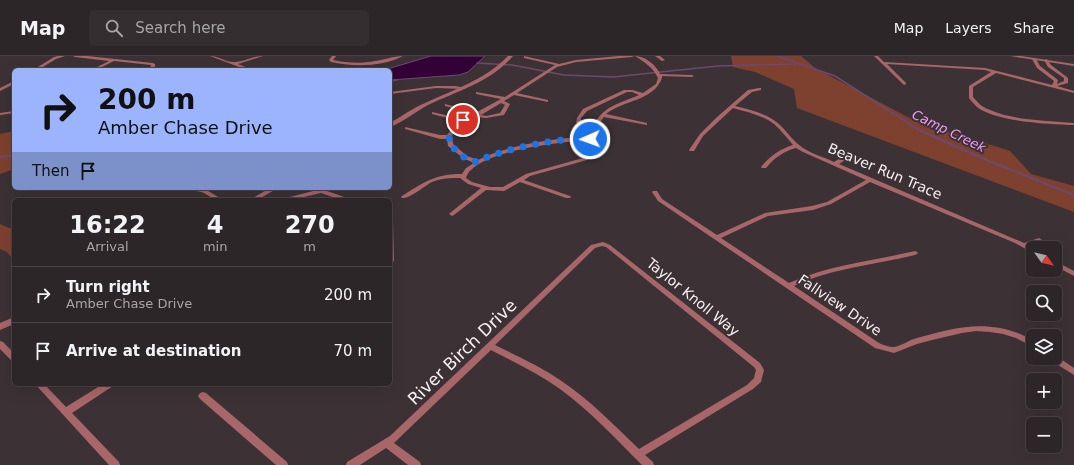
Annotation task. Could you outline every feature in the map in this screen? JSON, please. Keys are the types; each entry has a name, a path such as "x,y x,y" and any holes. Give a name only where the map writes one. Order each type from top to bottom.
{"street":[{"path":"38,68 55,58 63,56"},
{"path":"75,56 153,64 151,68"},
{"path":"212,56 245,68"},
{"path":"234,64 261,56"},
{"path":"334,56 331,60 332,61 359,65 379,62 401,56"},
{"path":"392,124 429,103 492,74 511,56"},
{"path":"579,56 584,60"},
{"path":"477,162 466,159 452,148 449,137 455,126 503,100 559,65 584,60 632,56"},
{"path":"638,56 644,57 660,75 692,76"},
{"path":"657,56 663,60"},
{"path":"876,56 904,84"},
{"path":"1012,56 1074,65"},
{"path":"525,57 559,65"},
{"path":"1034,59 1037,66 1054,78 1055,84"},
{"path":"97,68 113,60"},
{"path":"1046,60 1049,66 1067,79 1066,82 1055,84"},
{"path":"883,63 975,68 996,71 1055,84 1074,92"},
{"path":"996,71 971,86 970,96 978,105 1002,115 1023,120 1074,124"},
{"path":"463,176 465,181 484,188 496,190 504,189 528,175 586,158 592,152 590,139 595,126 603,115 613,107 644,95 657,85 660,75"},
{"path":"0,90 12,83"},
{"path":"392,93 449,86 464,88"},
{"path":"692,150 694,143 750,91 759,90"},
{"path":"595,126 578,122 582,112 628,91 644,95"},
{"path":"447,105 486,117 502,114 508,104 503,100 478,93"},
{"path":"513,93 546,101"},
{"name":"Beaver Run Trace","path":"733,107 765,118 775,124 796,146 870,180 1024,246"},
{"path":"0,114 12,112"},
{"path":"434,112 464,121"},
{"path":"603,115 645,124"},
{"path":"407,128 440,137 449,137"},
{"path":"463,176 477,162 491,155 573,139 590,139"},
{"path":"764,167 780,151 796,146"},
{"path":"835,164 851,154"},
{"path":"404,197 436,178 445,176 463,176"},
{"path":"520,180 568,197"},
{"path":"716,238 767,214 813,208 829,203 870,180"},
{"path":"452,214 484,188"},
{"path":"204,190 217,198"},
{"path":"256,198 271,190"},
{"path":"292,198 322,191 343,198"},
{"name":"Fallview Drive","path":"655,192 660,200 876,345 893,350 912,342 973,328 1005,330 1026,339"},
{"path":"1024,246 1039,240"},
{"name":"Taylor Knoll Way","path":"587,252 593,246 603,244 608,246 757,365 760,370 758,380 747,389 638,454"},
{"name":"River Birch Drive","path":"351,465 393,439 587,252"},
{"path":"788,286 823,271 872,263 915,253"},
{"path":"1062,267 1074,274"},
{"path":"0,327 12,321"},
{"path":"0,344 12,356"},
{"path":"490,346 536,370 564,387 585,404 649,465"},
{"path":"1062,364 1074,372"},
{"path":"41,386 115,465"},
{"path":"66,412 107,386"},
{"path":"203,396 283,465"},
{"path":"386,443 416,465"}],"shaded area":[{"path":"431,56 485,56 468,72 459,75 392,80 392,68 391,68"},
{"path":"731,56 801,56 815,68 915,121 1010,151 1031,174 1074,186 1074,212 797,108 794,89 755,72 733,67"},
{"path":"12,131 12,170 0,174 0,134"},
{"path":"0,224 12,229 12,258 7,252 0,249"}],"waterway":[{"name":"Camp Creek","path":"777,56 835,76 913,126"},
{"path":"477,63 512,65 564,75 613,77 718,66 796,64"},
{"path":"392,81 397,80"},
{"name":"Camp Creek","path":"911,125 989,161 1074,195"},
{"path":"0,157 12,155"}],"route":[{"path":"463,120 464,121 455,126 450,134 450,145 466,159 477,162 491,155 506,151 579,138 590,139"}]}
